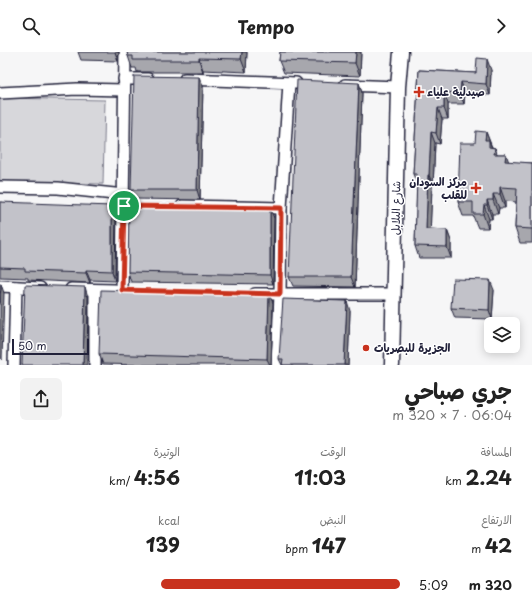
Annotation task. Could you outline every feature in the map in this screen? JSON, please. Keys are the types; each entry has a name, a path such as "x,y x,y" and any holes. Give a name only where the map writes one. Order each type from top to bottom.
{"street":[{"path":"64,289 126,290 125,52"},
{"name":"شارع البلابل","path":"392,365 398,87 401,52"},
{"path":"0,93 77,89 162,79"},
{"path":"178,79 304,84"},
{"path":"277,365 281,208 289,83"},
{"path":"336,85 398,87"},
{"path":"0,187 58,188 126,202"},
{"path":"171,206 281,208"},
{"path":"0,286 48,288"},
{"path":"14,365 16,287"},
{"path":"95,290 95,365"},
{"path":"241,293 394,294"}],"shaded area":[{"path":"0,98 105,100 103,184 0,182"}],"building":[{"path":"127,52 242,52 241,59 199,58 199,60 133,60 133,56 128,56"},
{"path":"280,52 356,52 355,63 279,61"},
{"path":"477,58 487,59 486,84 461,82 460,93 444,92 444,108 438,108 436,133 431,132 426,229 447,230 447,247 415,246 417,174 413,174 419,70 476,73"},
{"path":"134,76 199,77 197,190 131,190"},
{"path":"297,80 359,83 351,277 289,277"},
{"path":"476,131 486,132 485,140 489,140 489,147 495,148 494,154 506,154 505,161 532,163 532,229 515,228 517,188 500,187 500,194 493,194 493,200 487,200 487,205 484,205 483,214 473,214 473,202 458,202 460,143 475,143"},
{"path":"0,202 112,206 112,271 86,270 86,273 25,271 25,268 0,267"},
{"path":"131,204 196,204 196,207 270,209 270,275 128,272 129,206 131,206"},
{"path":"453,279 490,280 489,310 451,308"},
{"path":"25,285 85,287 83,365 22,365"},
{"path":"101,290 269,294 267,359 99,354"},
{"path":"283,299 347,301 344,365 282,365 283,359 279,359"}],"place":[{"name":"صيدلية علياء","path":"419,92"},
{"name":"مركز السودان للقلب","path":"476,188"},
{"name":"الجزيرة للبصريات","path":"366,348"}],"route":[{"path":"124,206 281,208 280,294 122,290 124,206"}]}
